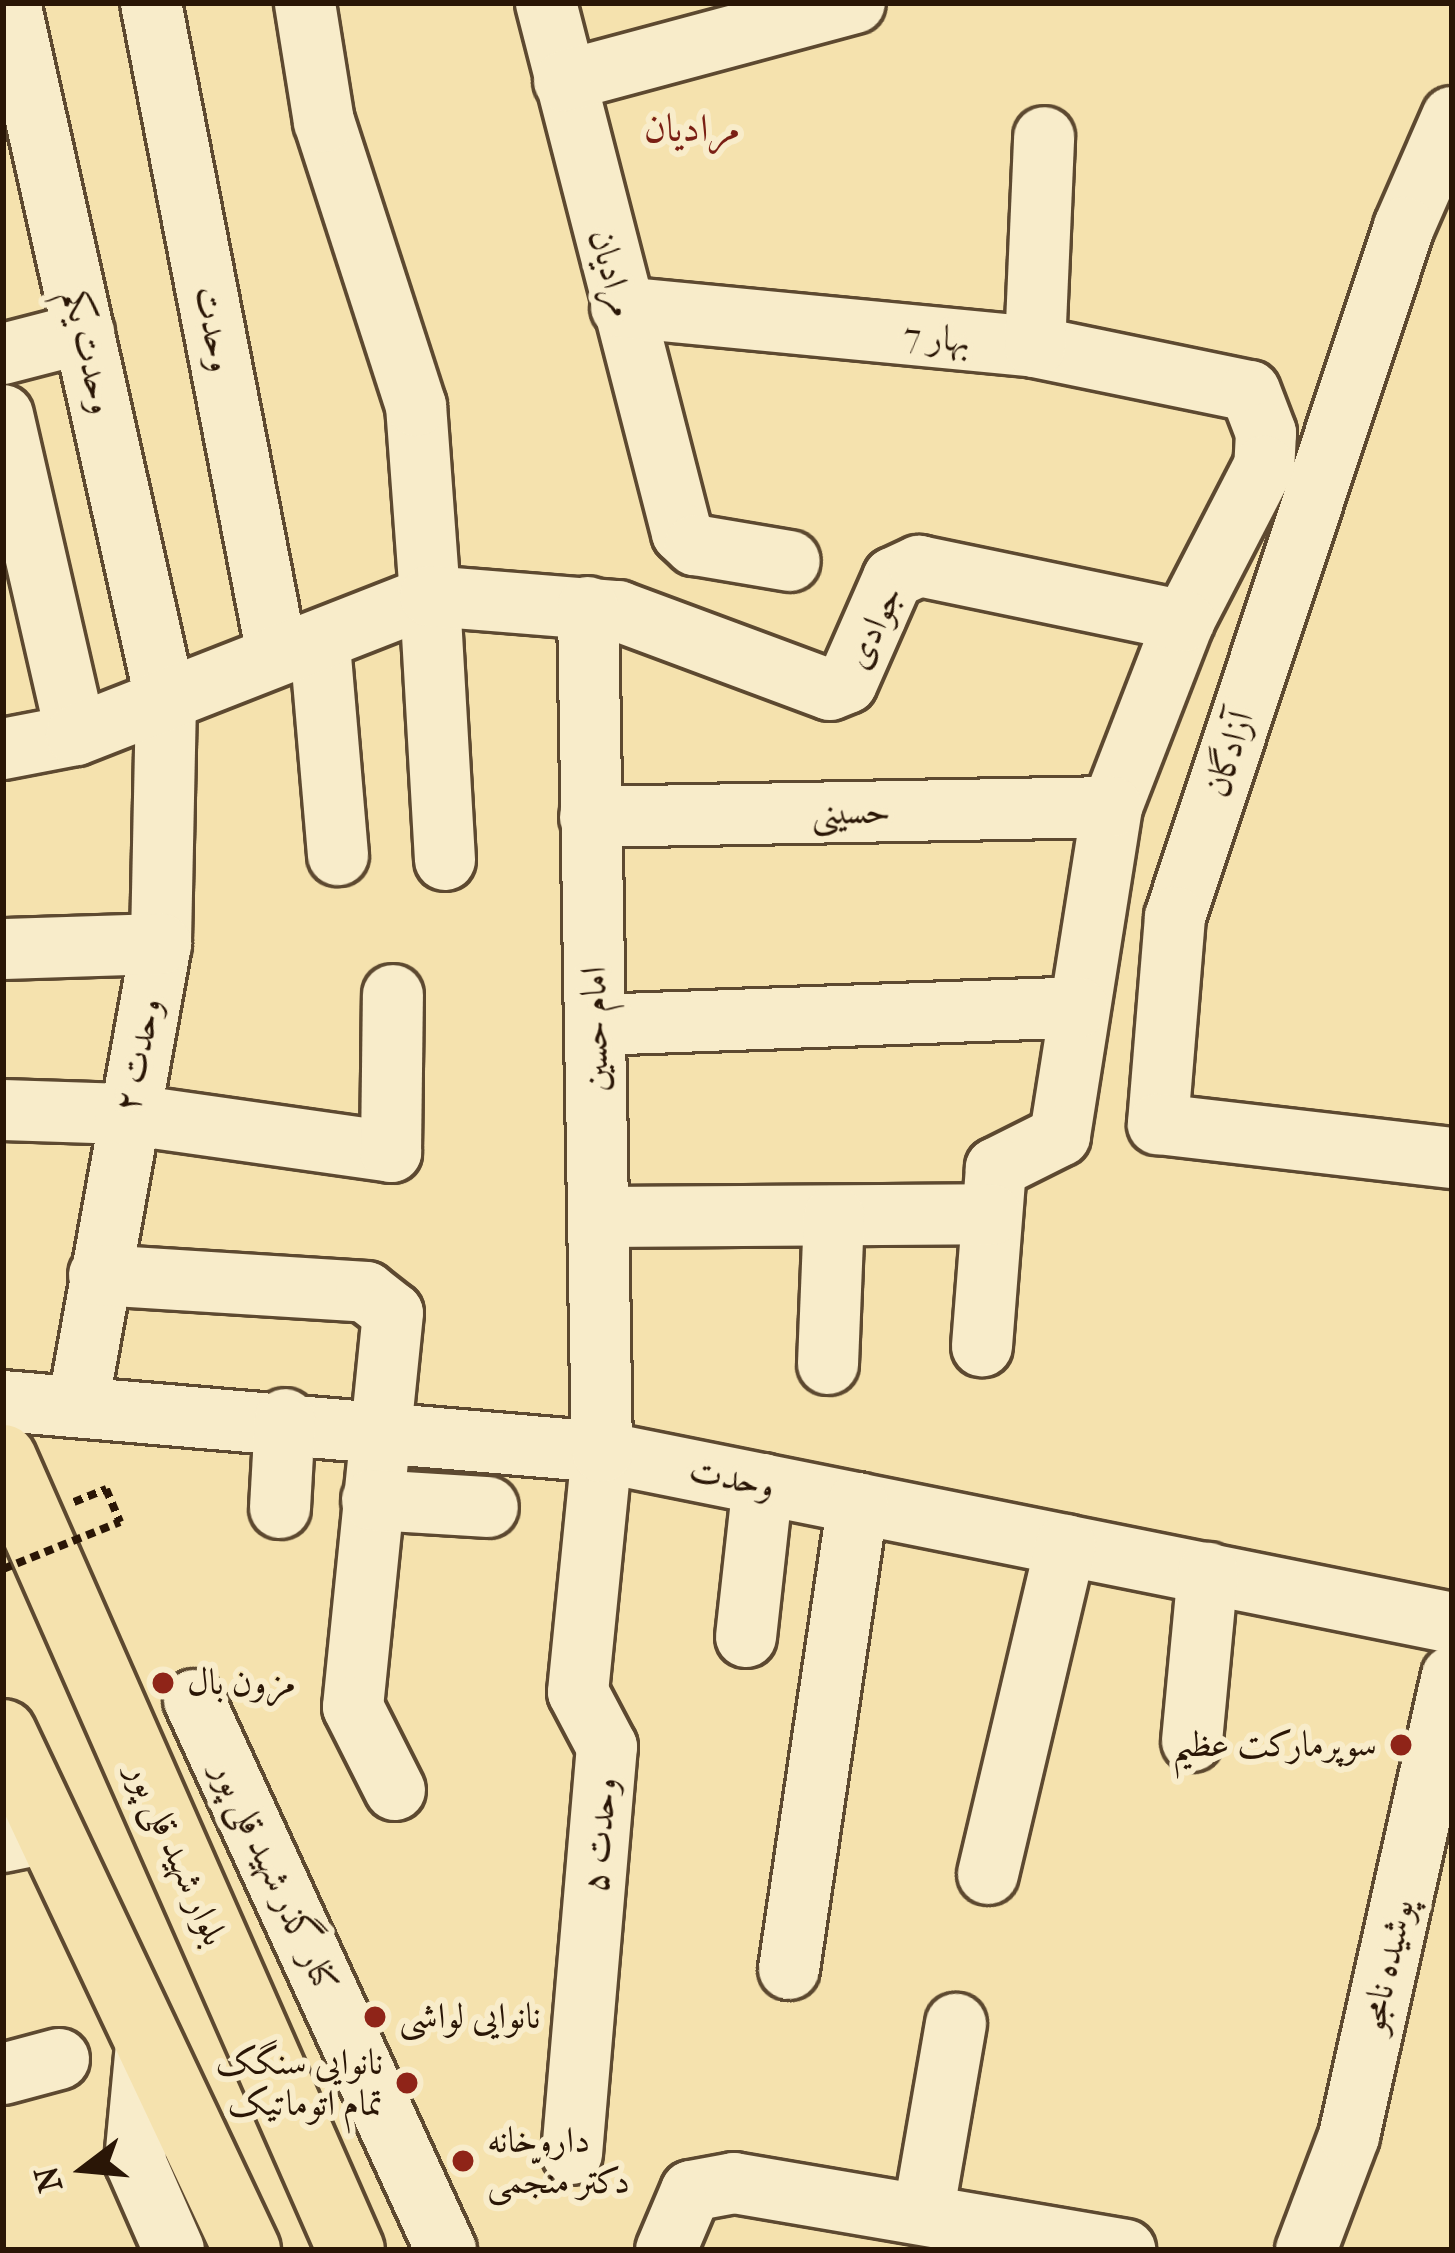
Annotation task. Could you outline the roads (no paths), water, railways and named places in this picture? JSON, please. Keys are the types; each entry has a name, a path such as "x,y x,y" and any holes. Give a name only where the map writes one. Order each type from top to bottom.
{"highway":[{"name":"بلوار شهید قلی پور","path":"3,1458 351,2250"},
{"path":"3,1733 25,1838 147,2034 247,2250"}],"street":[{"name":"وحدت یکم","path":"10,3 166,701"},
{"name":"وحدت","path":"151,3 298,650 338,854"},
{"path":"305,3 324,122 416,406 445,860"},
{"name":"مرادیان","path":"546,3 621,308 687,541 790,561"},
{"path":"564,81 855,3"},
{"name":"آزادگان","path":"1452,117 1404,227 1175,917 1158,1124 1452,1158"},
{"path":"1035,347 1044,137"},
{"name":"بهار 7","path":"621,308 1035,347 1250,392 1264,466 1184,621"},
{"path":"3,354 84,333"},
{"path":"3,416 76,735"},
{"name":"جوادی","path":"3,749 76,735 430,596 588,607 830,690 847,682 893,578 919,566 1184,621"},
{"name":"امام حسین","path":"588,607 602,1451"},
{"path":"982,1346 996,1168 1060,1136 1112,807 1184,621"},
{"name":"وحدت ۲","path":"78,1405 124,1114 161,944 166,701"},
{"name":"حسینی","path":"590,818 1112,807"},
{"path":"3,949 161,944"},
{"path":"3,1110 124,1114 391,1152 393,995"},
{"path":"596,1025 1078,1007"},
{"path":"599,1217 991,1214"},
{"path":"828,1364 834,1216"},
{"path":"99,1275 383,1297 393,1313 353,1706 395,1790"},
{"name":"وحدت","path":"3,1401 379,1425 602,1451 1452,1622"},
{"path":"280,1508 286,1419"},
{"name":"وحدت ۵","path":"572,2153 607,1747 578,1692 602,1451"},
{"path":"746,1637 763,1484"},
{"path":"371,1500 488,1507"},
{"path":"789,1969 858,1503"},
{"path":"988,1874 1066,1545"},
{"path":"1192,1742 1208,1573"},
{"name":"پوشیده نامجو","path":"1306,2250 1349,2136 1452,1676"},
{"name":"کنار گذر شهید قلی پور","path":"194,1700 446,2250"},
{"path":"924,2209 956,2024"},
{"path":"147,2034 135,2162 174,2250"},
{"path":"3,2074 59,2059"},
{"path":"666,2250 691,2191 734,2182 924,2209 1125,2250"}],"place":[{"name":"مزون بال","path":"163,1683"},
{"name":"سوپرمارکت عظیم","path":"1401,1745"},
{"name":"نانوایی لواشی","path":"375,2017"},
{"name":"نانوایی سنگک تمام اتوماتیک","path":"407,2083"},
{"name":"داروخانه دکتر منجّمی","path":"463,2161"}],"district":[{"name":"مرادیان","path":"692,128"}]}
